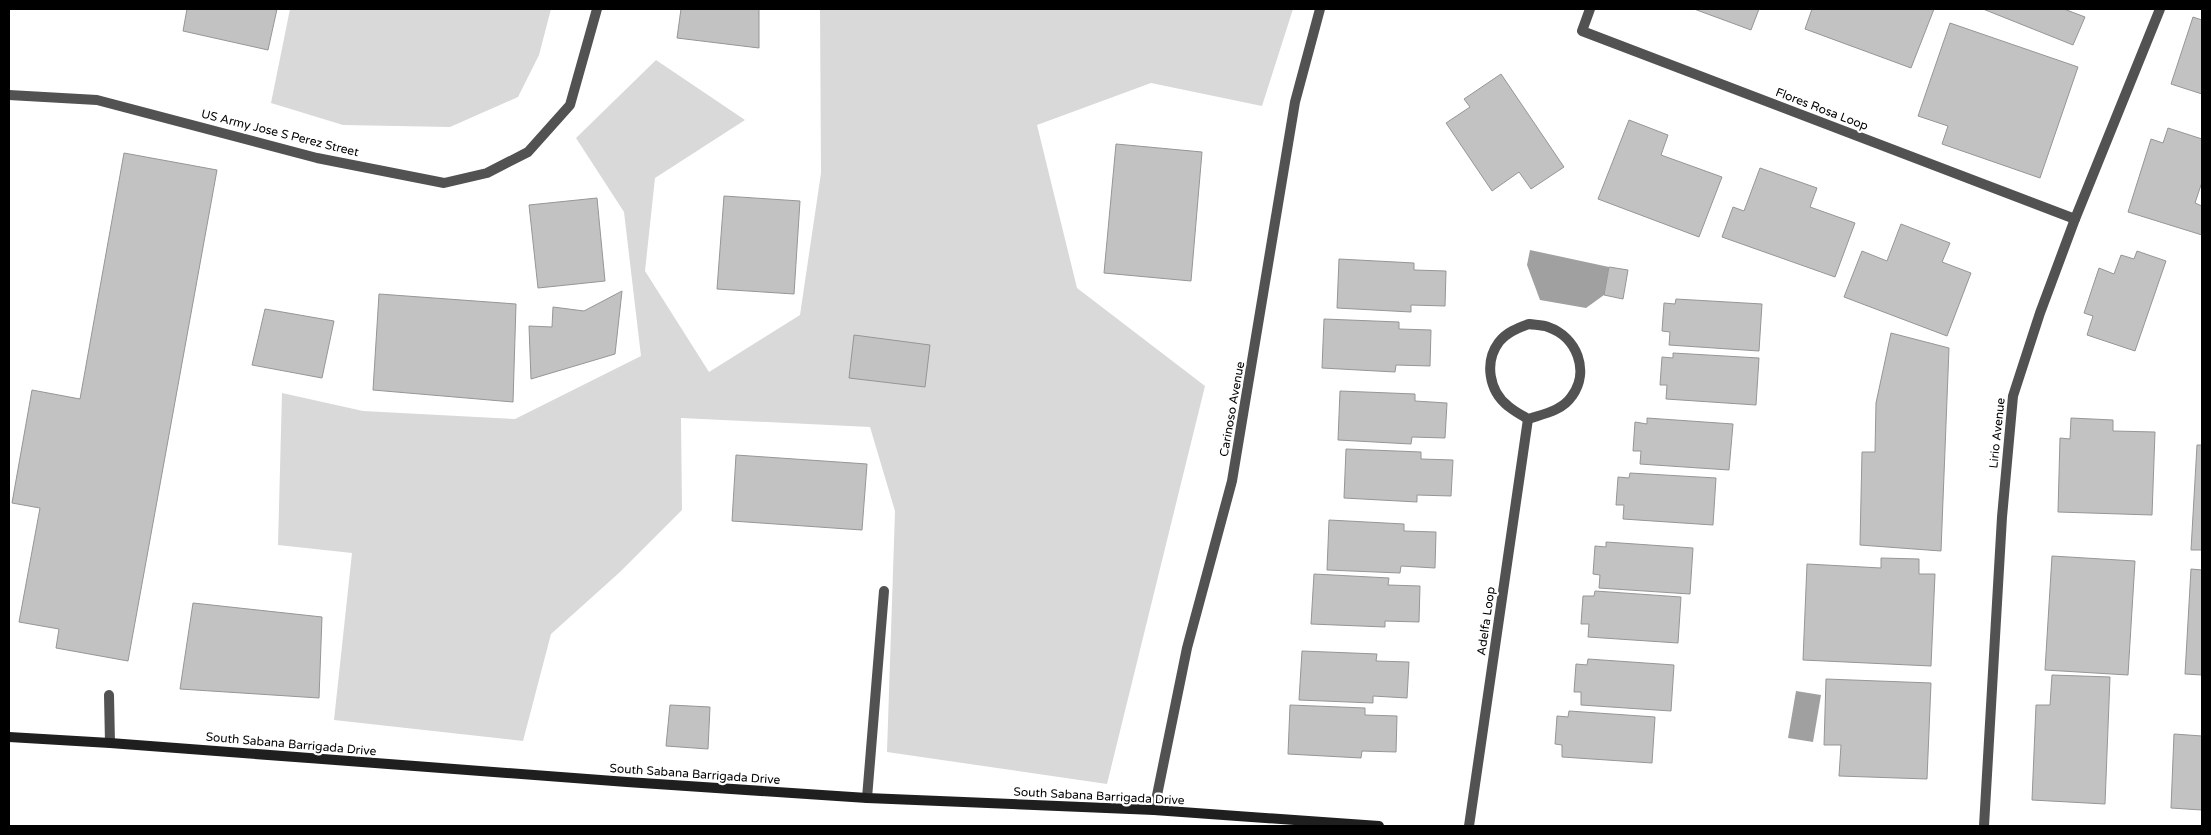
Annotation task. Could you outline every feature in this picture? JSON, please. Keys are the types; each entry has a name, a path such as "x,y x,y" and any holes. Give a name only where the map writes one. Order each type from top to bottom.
{"main road":[{"name":"South Sabana Barrigada Drive","path":"9,737 867,798 1154,810 1379,826"}],"street":[{"name":"US Army Jose S Perez Street","path":"9,95 97,100 317,158 444,183 487,173 528,152 570,105 597,9"},
{"name":"Carinoso Avenue","path":"1154,810 1187,648 1232,481 1295,102 1320,9"},
{"name":"Flores Rosa Loop","path":"1590,9 1582,31 2075,219"},
{"name":"Lirio Avenue","path":"1984,826 2002,517 2013,396 2040,313 2075,219 2160,9"},
{"path":"1529,324 1547,326 1563,334 1575,347 1580,364 1579,381 1571,397 1558,409 1528,419 1507,406 1496,392 1490,375 1491,358 1499,342 1512,331 1529,324"},
{"name":"Adelfa Loop","path":"1470,826 1528,419"},
{"path":"867,798 884,591"},
{"path":"109,696 110,743"}],"shaded area":[{"path":"290,9 551,9 539,55 518,97 450,127 343,125 271,103"},
{"path":"820,9 1293,9 1262,106 1151,83 1037,125 1077,288 1205,386 1107,784 887,752 895,511 870,427 681,418 682,510 620,572 551,634 523,741 334,720 352,553 278,545 282,393 363,411 515,419 641,356 624,212 576,138 656,60 745,120 655,178 645,271 709,372 800,315 821,173"},
{"path":"1530,250 1609,267 1604,295 1586,308 1540,300 1527,265"},
{"path":"1796,691 1821,695 1813,742 1788,738"}],"building":[{"path":"187,9 277,9 268,50 183,31"},
{"path":"681,9 759,9 759,48 677,38"},
{"path":"1694,9 1759,9 1751,30"},
{"path":"1812,9 1934,9 1911,68 1805,29"},
{"path":"1983,9 2064,9 2085,17 2073,45"},
{"path":"2193,17 2202,20 2202,94 2171,84"},
{"path":"1950,23 2078,67 2040,178 1942,144 1948,126 1918,116"},
{"path":"1501,74 1564,167 1531,189 1519,172 1492,191 1446,123 1470,107 1464,99"},
{"path":"1629,120 1668,135 1661,155 1722,177 1699,237 1598,199"},
{"path":"2168,128 2202,139 2202,182 2195,203 2202,206 2202,235 2128,212 2151,139 2163,143"},
{"path":"1116,144 1202,152 1191,281 1104,273"},
{"path":"124,153 217,170 128,661 56,648 59,629 19,622 40,508 12,503 32,390 80,399"},
{"path":"1760,168 1817,188 1810,207 1855,223 1835,277 1722,237 1733,207 1744,211"},
{"path":"724,196 800,201 794,294 717,289"},
{"path":"597,198 605,281 538,288 529,205"},
{"path":"1901,224 1950,243 1942,262 1971,273 1947,336 1844,297 1862,251 1887,261"},
{"path":"2137,251 2166,261 2135,351 2087,335 2093,316 2084,313 2099,268 2114,274 2121,255 2134,259"},
{"path":"1339,259 1414,263 1414,270 1446,271 1445,306 1411,305 1411,312 1337,308"},
{"path":"1609,267 1628,270 1623,299 1604,295"},
{"path":"622,291 615,354 531,379 529,326 552,327 553,307 584,311"},
{"path":"379,294 516,304 513,402 373,390"},
{"path":"1676,299 1762,304 1759,351 1669,345 1670,332 1662,331 1664,303 1675,304"},
{"path":"265,309 334,321 322,378 252,365"},
{"path":"1324,319 1399,322 1399,329 1431,330 1430,366 1396,365 1395,372 1322,368"},
{"path":"1891,333 1949,348 1941,551 1860,545 1862,452 1875,452 1876,403"},
{"path":"854,335 930,345 925,387 849,378"},
{"path":"1673,353 1759,358 1756,405 1666,399 1667,385 1660,385 1662,357 1673,358"},
{"path":"1340,391 1415,394 1415,401 1447,403 1445,438 1412,437 1411,444 1338,440"},
{"path":"1647,418 1733,424 1729,470 1640,464 1641,451 1633,451 1635,422 1647,424"},
{"path":"2071,418 2113,420 2113,431 2155,432 2152,515 2058,512 2060,438 2070,439"},
{"path":"2197,445 2202,445 2202,550 2191,550"},
{"path":"1346,449 1421,452 1421,459 1453,460 1451,496 1417,495 1417,502 1344,498"},
{"path":"736,455 867,464 862,530 732,521"},
{"path":"1630,473 1716,478 1713,525 1623,519 1624,505 1616,505 1618,477 1629,478"},
{"path":"1329,520 1404,524 1404,531 1436,532 1435,568 1401,566 1400,573 1327,570"},
{"path":"1606,542 1693,548 1690,594 1599,588 1600,575 1593,574 1595,546 1606,547"},
{"path":"2052,556 2135,561 2128,675 2045,670"},
{"path":"1881,558 1919,559 1919,574 1935,574 1931,666 1803,660 1807,564 1881,568"},
{"path":"2191,569 2202,570 2202,675 2185,674"},
{"path":"1314,574 1389,578 1388,585 1420,586 1419,622 1385,621 1385,627 1311,624"},
{"path":"1595,591 1681,597 1678,643 1588,637 1589,624 1581,624 1583,596 1594,596"},
{"path":"193,603 322,617 319,698 180,689"},
{"path":"1302,651 1377,654 1376,661 1409,662 1407,698 1373,696 1373,703 1299,700"},
{"path":"1588,659 1674,665 1671,711 1581,705 1581,692 1574,692 1576,664 1587,665"},
{"path":"2052,675 2110,677 2105,804 2032,800 2036,705 2050,705"},
{"path":"1826,679 1931,683 1927,779 1839,776 1841,745 1824,745"},
{"path":"670,705 710,707 708,749 666,746"},
{"path":"1290,705 1365,708 1365,715 1397,716 1396,752 1362,751 1361,758 1288,754"},
{"path":"1569,711 1655,717 1652,763 1562,757 1562,745 1555,744 1557,716 1568,717"},
{"path":"2174,734 2202,736 2202,810 2171,808"}]}
